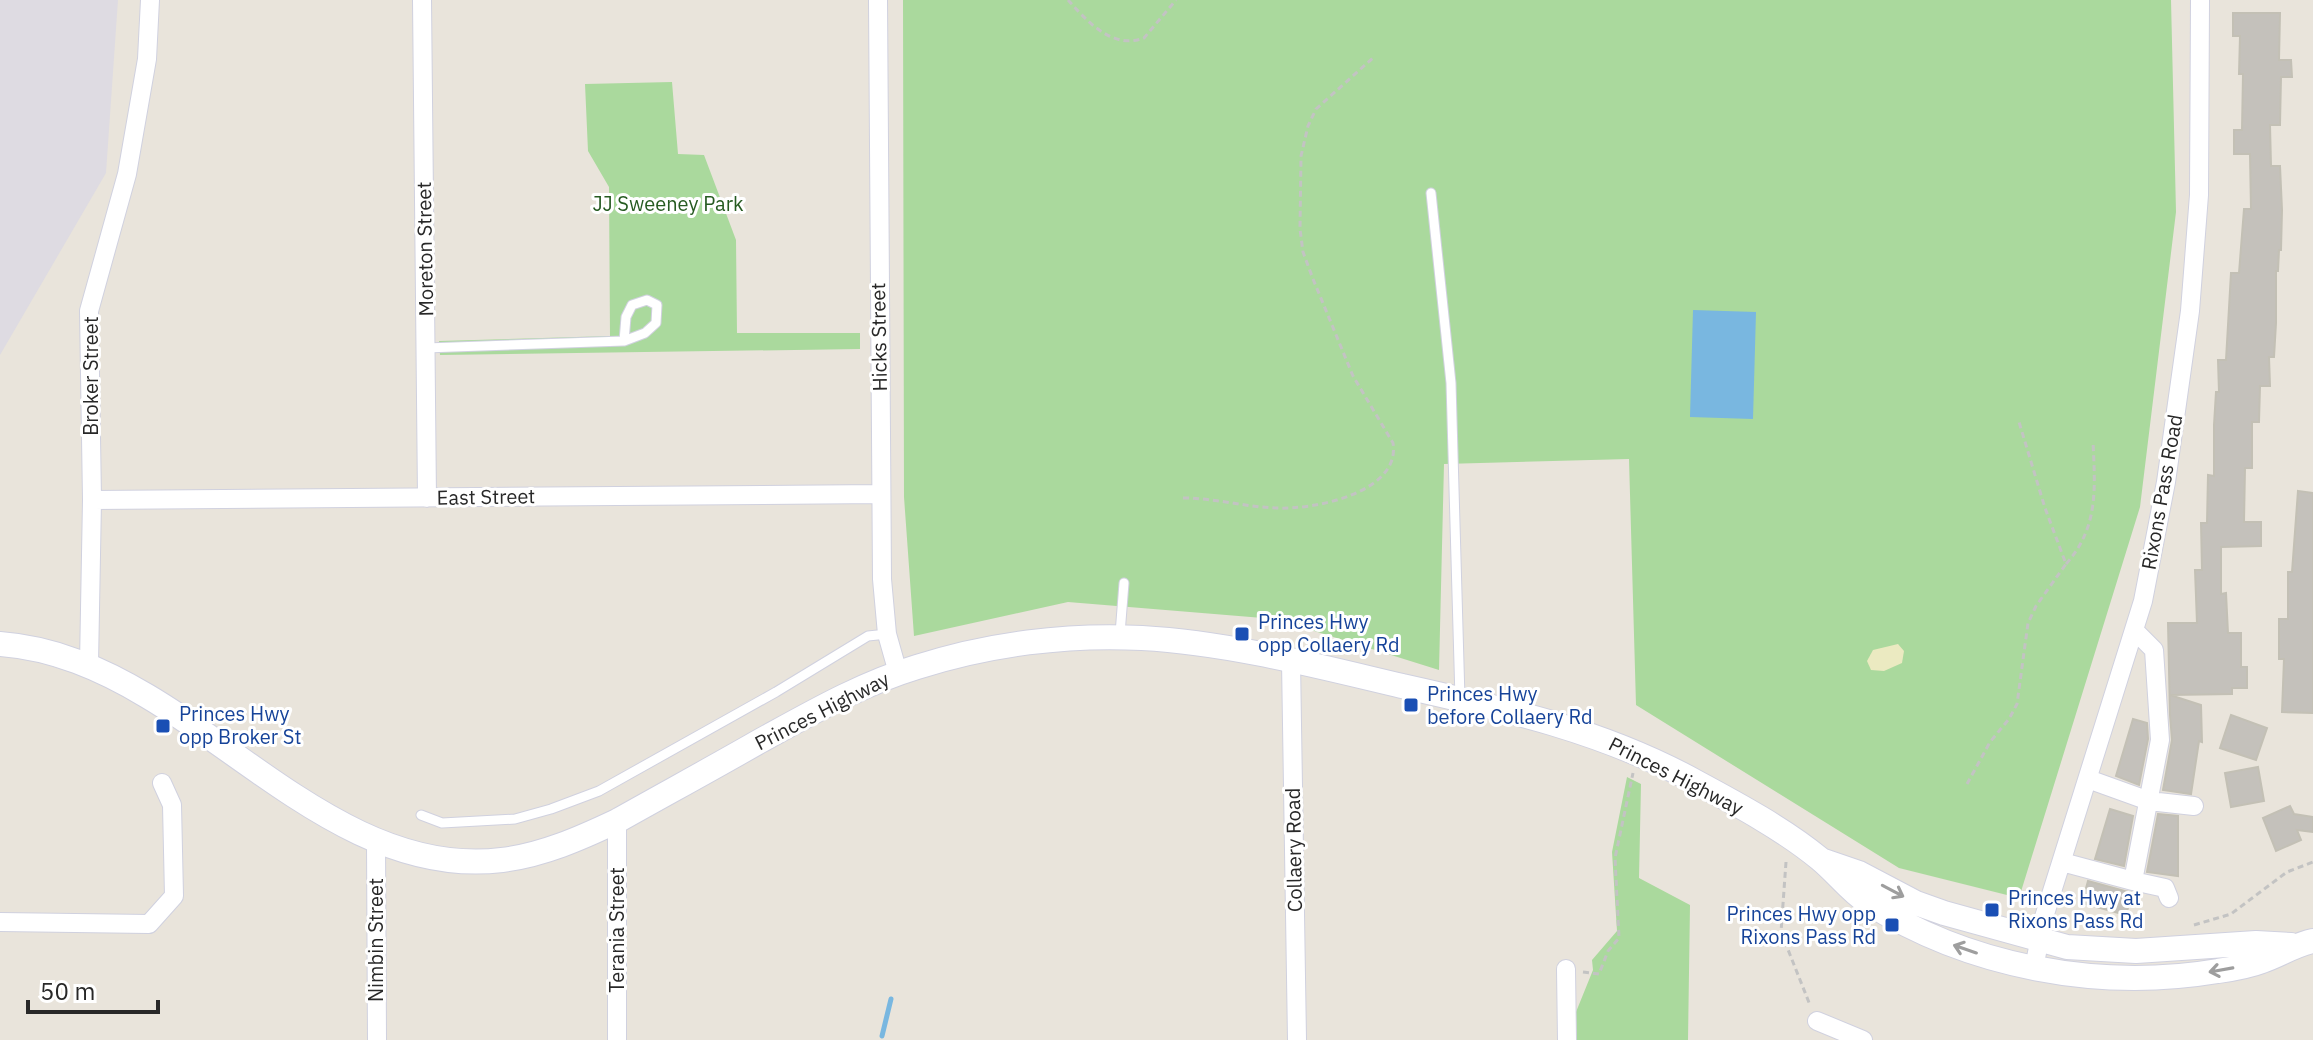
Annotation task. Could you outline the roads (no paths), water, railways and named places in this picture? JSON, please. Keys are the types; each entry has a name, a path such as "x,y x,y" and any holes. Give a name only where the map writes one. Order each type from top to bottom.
{"main road":[{"name":"Princes Highway","path":"0,644 40,650 89,664 159,702 339,822 376,841 437,859 492,861 547,850 581,838 810,713 898,673 966,654 1026,643 1120,637 1176,641 1291,661 1551,721 1639,754 1694,781 1822,860 1859,873 1916,903 1980,925 2067,947 2125,951 2304,943"},
{"name":"Princes Highway","path":"1822,860 1847,888 1909,924 1956,946 2034,968 2125,978 2178,976 2261,962 2304,943"}],"street":[{"name":"Broker Street","path":"89,664 92,500 89,311 127,174 147,59 150,0"},
{"name":"Moreton Street","path":"422,0 427,498"},
{"name":"Hicks Street","path":"878,0 882,579 887,634 898,673"},
{"name":"Rixons Pass Road","path":"2034,968 2062,862 2143,601 2166,482 2190,311 2199,195 2200,0"},
{"name":"East Street","path":"92,500 881,494"},
{"path":"2133,881 2160,740 2154,650 2134,630"},
{"name":"Collaery Road","path":"1291,661 1297,1040"},
{"path":"2088,779 2149,801 2194,806"},
{"path":"0,922 149,924 174,896 172,805 162,783"},
{"name":"Terania Street","path":"617,821 617,1040"},
{"name":"Nimbin Street","path":"376,841 377,1040"},
{"path":"2062,862 2165,888 2169,898"},
{"path":"1566,969 1567,1040"},
{"path":"1817,1021 1863,1040"}],"lane":[{"path":"1431,193 1451,383 1460,699"},
{"path":"426,348 624,341 645,333 656,323 657,305 647,300 632,305 626,317 624,341"},
{"path":"1120,637 1124,583"},
{"path":"421,815 442,823 515,819 599,791 776,692 868,636 887,634"}],"water":[{"path":"1693,310 1756,312 1753,419 1690,417"}],"waterway":[{"path":"882,1036 891,999"}],"place":[{"name":"Princes Hwy opp Collaery Rd","path":"1242,634"},
{"name":"Princes Hwy before Collaery Rd","path":"1411,705"},
{"name":"Princes Hwy opp Broker St","path":"163,726"},
{"name":"Princes Hwy at Rixons Pass Rd","path":"1992,910"},
{"name":"Princes Hwy opp Rixons Pass Rd","path":"1892,925"}],"park label":[{"name":"JJ Sweeney Park","path":"668,204"}]}
